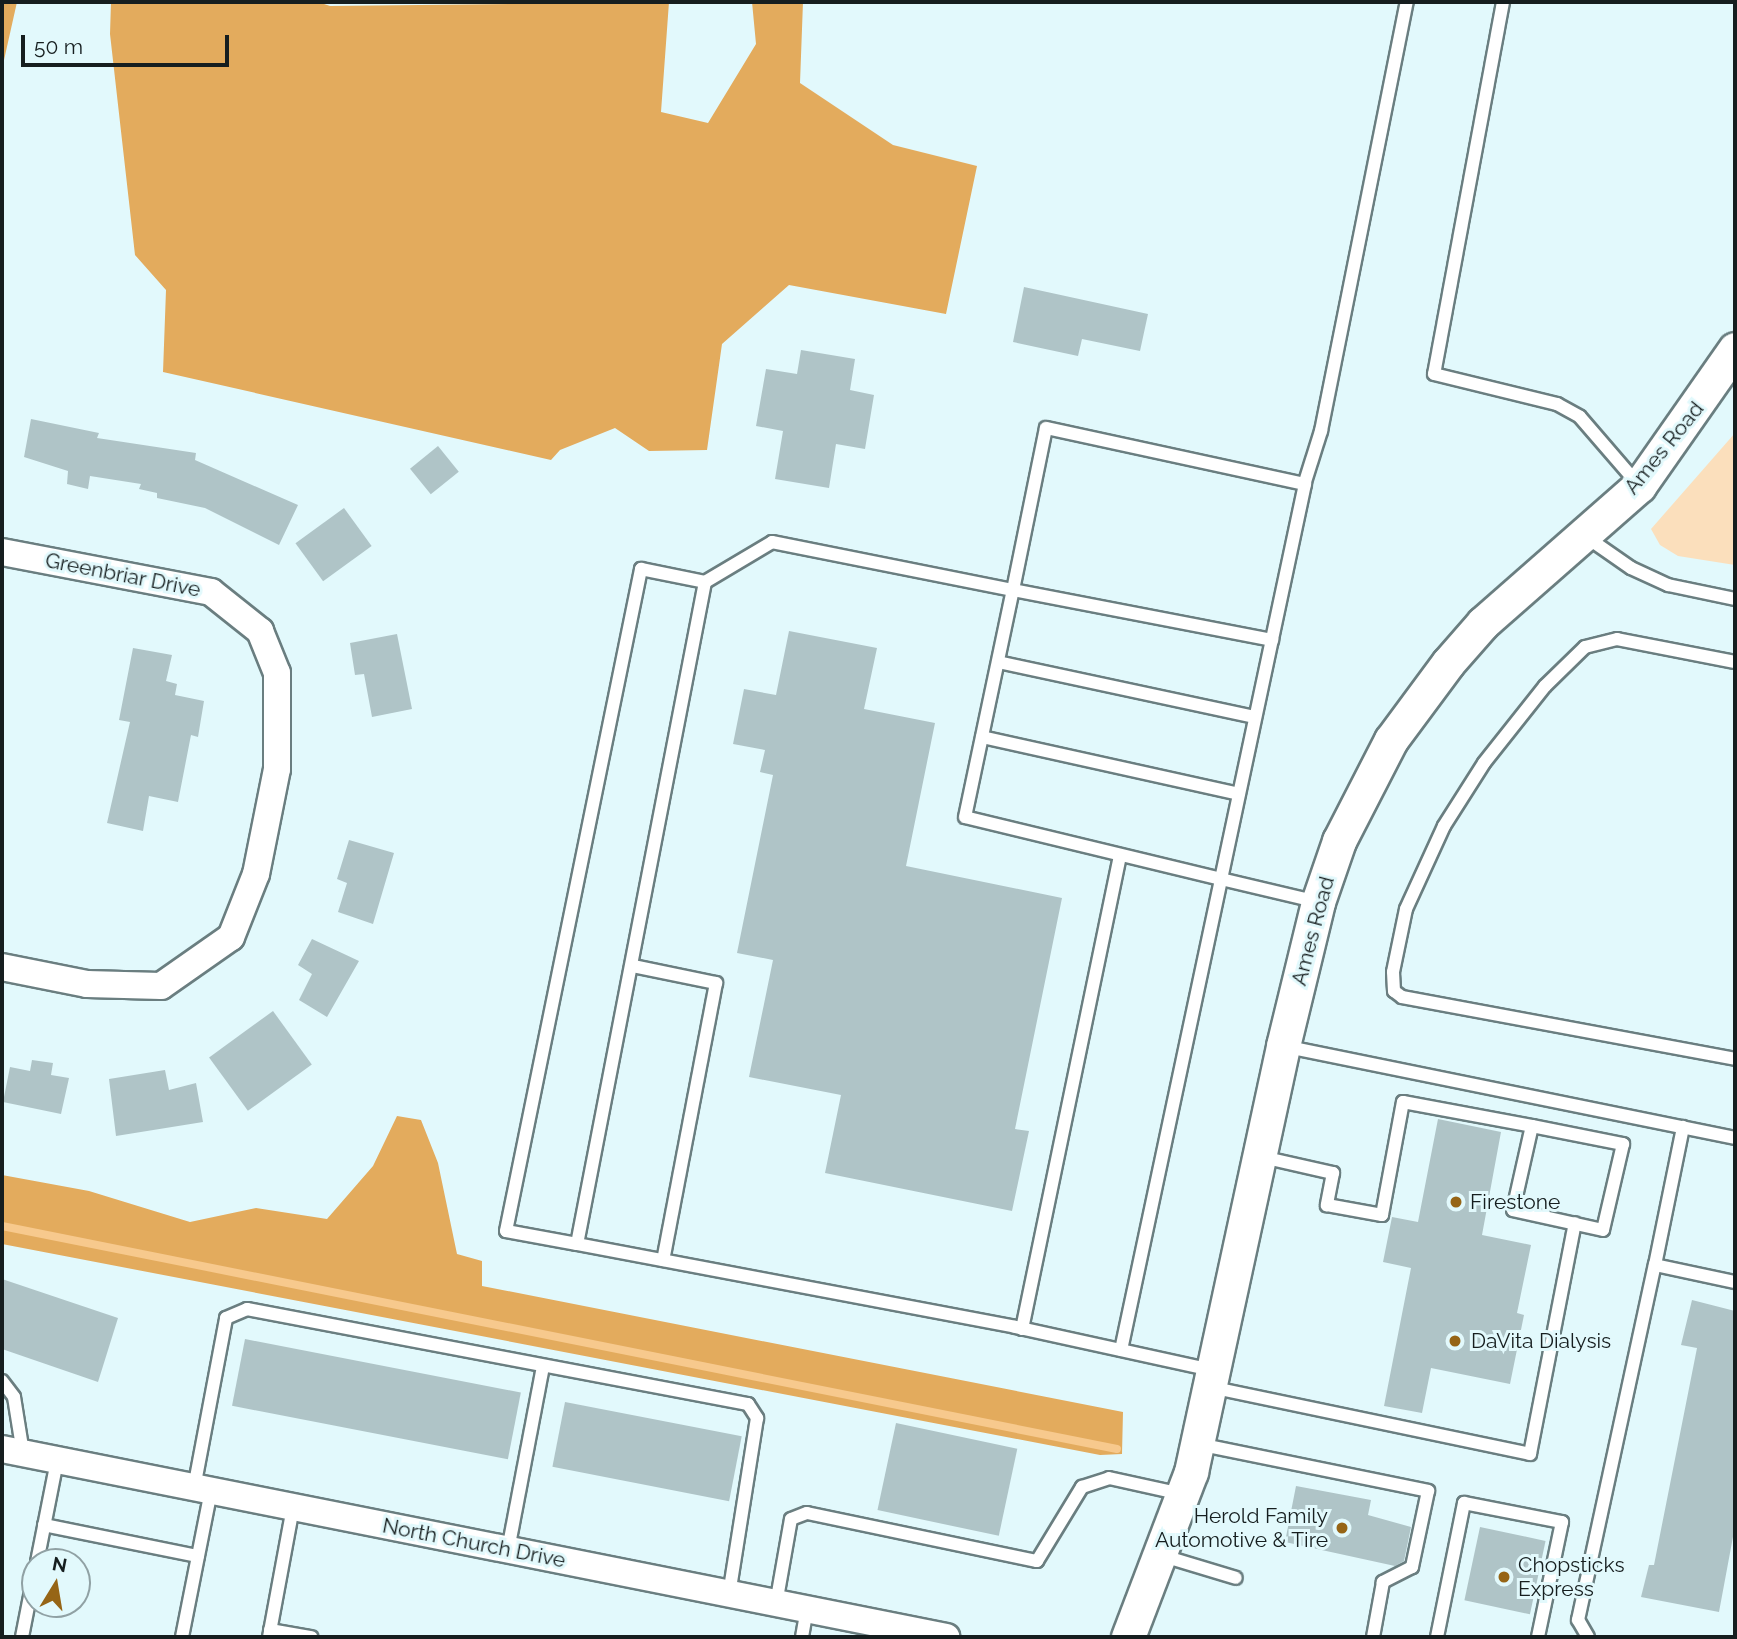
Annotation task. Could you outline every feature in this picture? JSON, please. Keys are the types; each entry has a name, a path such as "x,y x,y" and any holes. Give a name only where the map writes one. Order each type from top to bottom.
{"street":[{"name":"Ames Road","path":"1128,1637 1183,1494 1198,1444 1283,1046 1318,902 1339,841 1391,740 1483,623 1639,486 1735,349"},
{"name":"Greenbriar Drive","path":"2,552 211,592 260,631 277,673 277,769 256,874 231,937 161,986 88,984 2,967"},
{"name":"North Church Drive","path":"13,1451 946,1637"}],"lane":[{"path":"1121,1350 1304,485 1321,431 1407,2"},
{"path":"1503,2 1434,374 1557,404 1580,417 1639,486"},
{"path":"1304,485 1046,428 965,817 1318,902"},
{"path":"1582,534 1631,568 1668,585 1735,599"},
{"path":"1272,640 772,542 705,582 641,569 506,1231 1121,1350 1212,1378 1530,1454 1575,1223"},
{"path":"577,1244 633,966 705,582"},
{"path":"1735,662 1617,639 1585,647 1545,686 1484,763 1444,826 1406,909 1393,972 1394,991 1402,997 1735,1059"},
{"path":"998,662 1255,718"},
{"path":"982,737 1239,794"},
{"path":"1022,1329 1120,855"},
{"path":"633,966 716,984 663,1260"},
{"path":"1283,1046 1735,1138"},
{"path":"1260,1156 1333,1173 1327,1205 1382,1215 1403,1102 1532,1126 1623,1144 1603,1230 1513,1210 1532,1126"},
{"path":"1588,1637 1578,1620 1683,1127"},
{"path":"1655,1265 1735,1282"},
{"path":"183,1637 198,1556 203,1489 226,1318 247,1309 748,1405 757,1418 729,1594"},
{"path":"508,1550 543,1366"},
{"path":"2,1381 14,1397 13,1451"},
{"path":"1198,1444 1428,1491 1412,1567 1383,1582 1374,1637"},
{"path":"40,1548 57,1461"},
{"path":"776,1604 791,1519 807,1513 1037,1561 1082,1487 1109,1478 1183,1494"},
{"path":"1437,1637 1464,1503 1562,1522 1538,1637"},
{"path":"293,1507 270,1634 312,1637"},
{"path":"44,1525 198,1556"},
{"path":"1160,1555 1236,1578"},
{"path":"802,1637 807,1610"},
{"path":"22,1637 26,1618"}],"shaded area":[{"path":"2,2 17,2 2,69"},
{"path":"111,2 318,2 330,6 669,2 661,112 708,123 756,44 752,2 803,2 800,83 893,145 977,166 946,314 789,285 722,344 707,450 649,451 615,428 560,450 551,460 163,372 166,290 135,255 110,34"},
{"path":"1735,433 1735,565 1678,556 1660,545 1651,529"},
{"path":"397,1116 421,1120 438,1163 457,1254 482,1261 482,1286 1123,1412 1122,1454 1100,1455 2,1244 2,1175 89,1191 190,1222 256,1208 327,1219 373,1166"}],"building":[{"path":"1024,287 1148,314 1140,351 1082,339 1078,356 1013,342"},
{"path":"801,350 855,359 850,390 874,395 865,449 836,444 829,488 775,479 783,431 756,426 766,369 797,374"},
{"path":"31,419 99,433 97,438 196,453 195,460 298,505 279,545 205,508 157,498 157,493 139,489 141,484 90,476 88,489 67,484 68,471 24,457"},
{"path":"438,446 459,472 431,494 410,469"},
{"path":"344,508 372,546 323,581 295,543"},
{"path":"789,631 877,648 864,709 935,723 906,866 1062,898 1015,1129 1029,1131 1012,1211 825,1173 841,1095 749,1077 773,960 737,953 773,775 760,772 765,750 733,744 744,689 776,695"},
{"path":"397,634 412,709 372,717 364,674 355,675 350,643"},
{"path":"133,648 172,655 166,681 177,684 175,695 204,701 198,737 191,735 178,802 149,796 143,831 107,823 130,722 119,720"},
{"path":"349,840 394,853 373,924 338,912 347,883 337,879"},
{"path":"312,939 359,961 327,1017 299,1000 312,974 298,965"},
{"path":"273,1011 312,1064 248,1111 209,1057"},
{"path":"32,1060 53,1063 51,1075 69,1078 61,1114 3,1102 10,1067 30,1071"},
{"path":"165,1070 169,1090 196,1083 203,1122 116,1136 109,1079"},
{"path":"1438,1119 1501,1132 1482,1235 1531,1245 1517,1313 1524,1315 1510,1384 1431,1368 1422,1413 1384,1406 1411,1268 1383,1262 1392,1217 1418,1222"},
{"path":"2,1279 118,1318 98,1382 2,1349"},
{"path":"1692,1300 1735,1311 1735,1526 1719,1612 1641,1597 1649,1565 1654,1565 1697,1348 1681,1345"},
{"path":"245,1339 521,1393 508,1459 232,1406"},
{"path":"565,1402 742,1436 729,1501 552,1467"},
{"path":"896,1423 1017,1449 999,1536 877,1510"},
{"path":"1296,1486 1371,1500 1368,1515 1411,1527 1404,1561 1395,1566 1285,1542"},
{"path":"1480,1527 1546,1541 1530,1614 1464,1600"}],"waterway":[{"path":"2,1226 1117,1449"}],"place":[{"name":"Firestone","path":"1456,1202"},
{"name":"DaVita Dialysis","path":"1455,1341"},
{"name":"Herold Family Automotive & Tire","path":"1342,1528"},
{"name":"Chopsticks Express","path":"1504,1577"}]}
